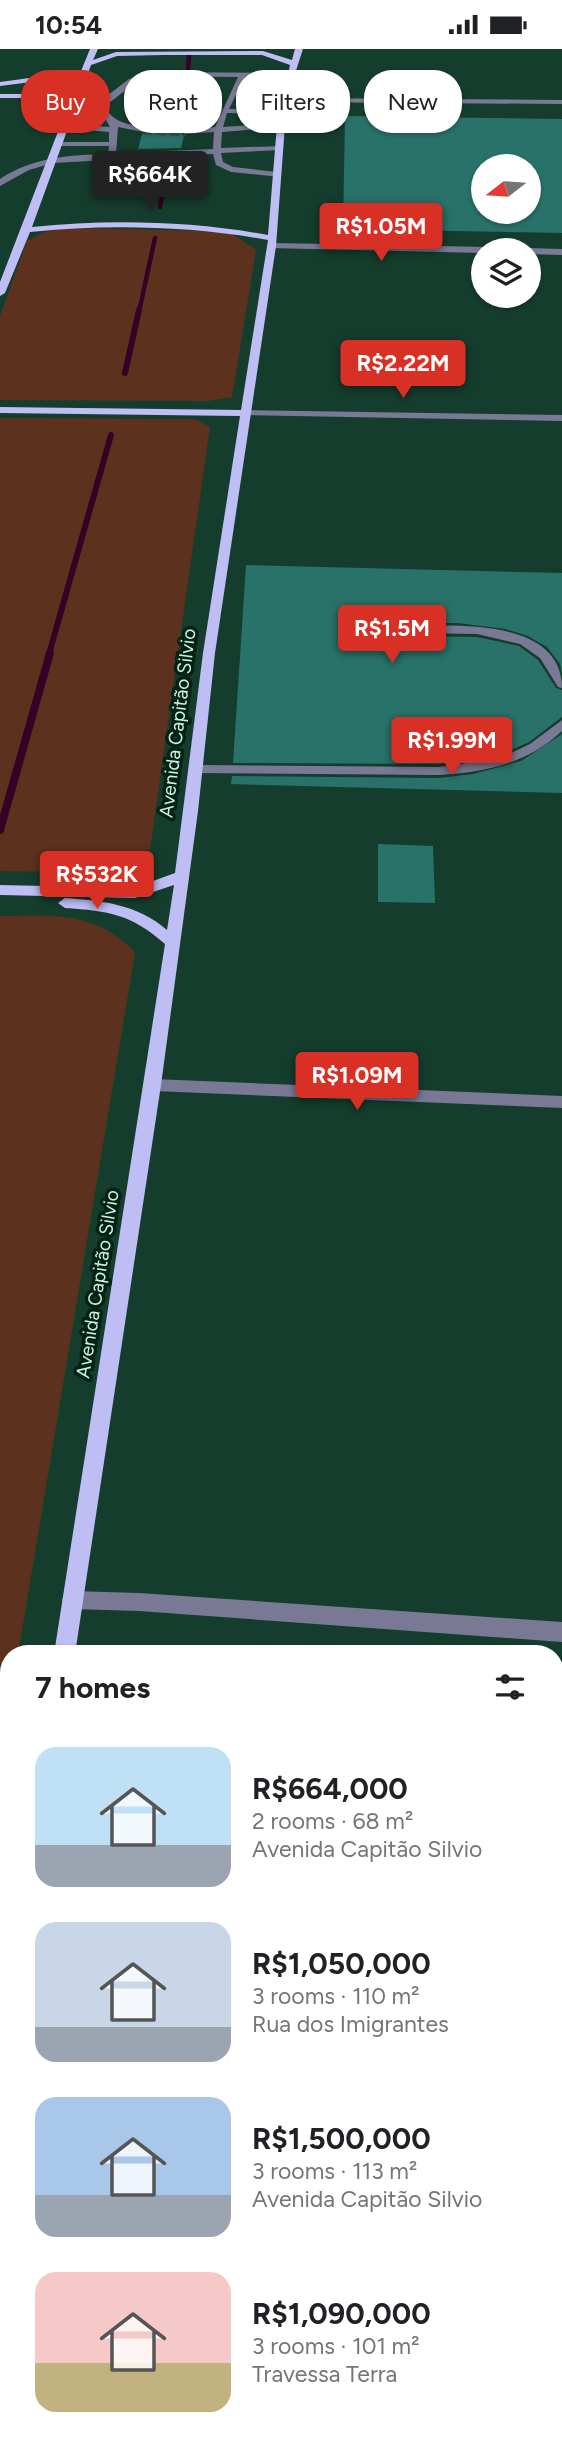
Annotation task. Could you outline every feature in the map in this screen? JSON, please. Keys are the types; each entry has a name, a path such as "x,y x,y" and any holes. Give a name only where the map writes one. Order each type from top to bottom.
{"main road":[{"path":"85,70 94,49"},
{"path":"173,49 260,49"},
{"path":"88,64 116,54 163,53 263,54 295,63"},
{"path":"0,83 21,81"},
{"path":"0,96 21,96"},
{"path":"0,293 28,230 35,202 62,133"},
{"name":"Avenida Capitão Silvio","path":"65,1645 153,1085 209,653 271,242 268,218 277,175 281,133"},
{"path":"35,202 50,212 116,221 248,222"},
{"path":"28,230 74,225 237,229 271,242"},
{"path":"0,410 244,413"},
{"path":"0,890 135,893 182,875"},
{"path":"0,901 118,907 151,922 173,943"}],"street":[{"path":"262,70 295,63"},
{"path":"110,98 132,81 153,73 236,74"},
{"path":"222,118 236,89"},
{"path":"350,110 562,102"},
{"path":"226,110 236,110"},
{"path":"110,122 115,127 112,156"},
{"path":"110,127 124,128"},
{"path":"216,133 215,150 219,163 231,169 277,175"},
{"path":"58,144 114,144"},
{"path":"0,183 14,172 52,159 280,148"},
{"path":"271,242 471,249"},
{"path":"541,251 562,252"},
{"path":"244,413 562,418"},
{"path":"413,630 461,628 505,636 536,647 556,670 562,684"},
{"path":"196,769 477,769 519,757 543,744 562,724"},
{"path":"153,1085 562,1102"},
{"path":"72,1600 139,1602 562,1632"}],"shaded area":[{"path":"70,228 212,231 233,234 256,250 232,397 208,401 0,400 0,316 27,241 44,232"},
{"path":"0,418 194,419 210,427 150,849 89,869 61,872 0,871"},
{"path":"0,916 56,916 88,922 104,929 135,952 20,1645 0,1645"}],"building":[{"path":"350,116 364,116 364,133 462,133 462,118 562,119 562,233 343,229 345,133 350,133"},
{"path":"182,133 184,136 181,148 138,149 142,134"},
{"path":"246,565 562,573 562,675 560,664 547,647 528,636 506,629 457,623 413,623 406,627 409,636 477,637 519,646 538,660 556,688 562,690 562,717 529,742 500,755 439,764 233,763"},
{"path":"562,734 562,793 231,784 232,776 439,778 473,774 521,761"},
{"path":"378,844 433,846 435,903 378,902"}],"waterway":[{"path":"188,69 189,56"},
{"path":"160,207 167,162"},
{"path":"139,312 155,238"},
{"path":"125,373 139,310"},
{"path":"49,654 111,435"},
{"path":"0,830 50,653"}]}
